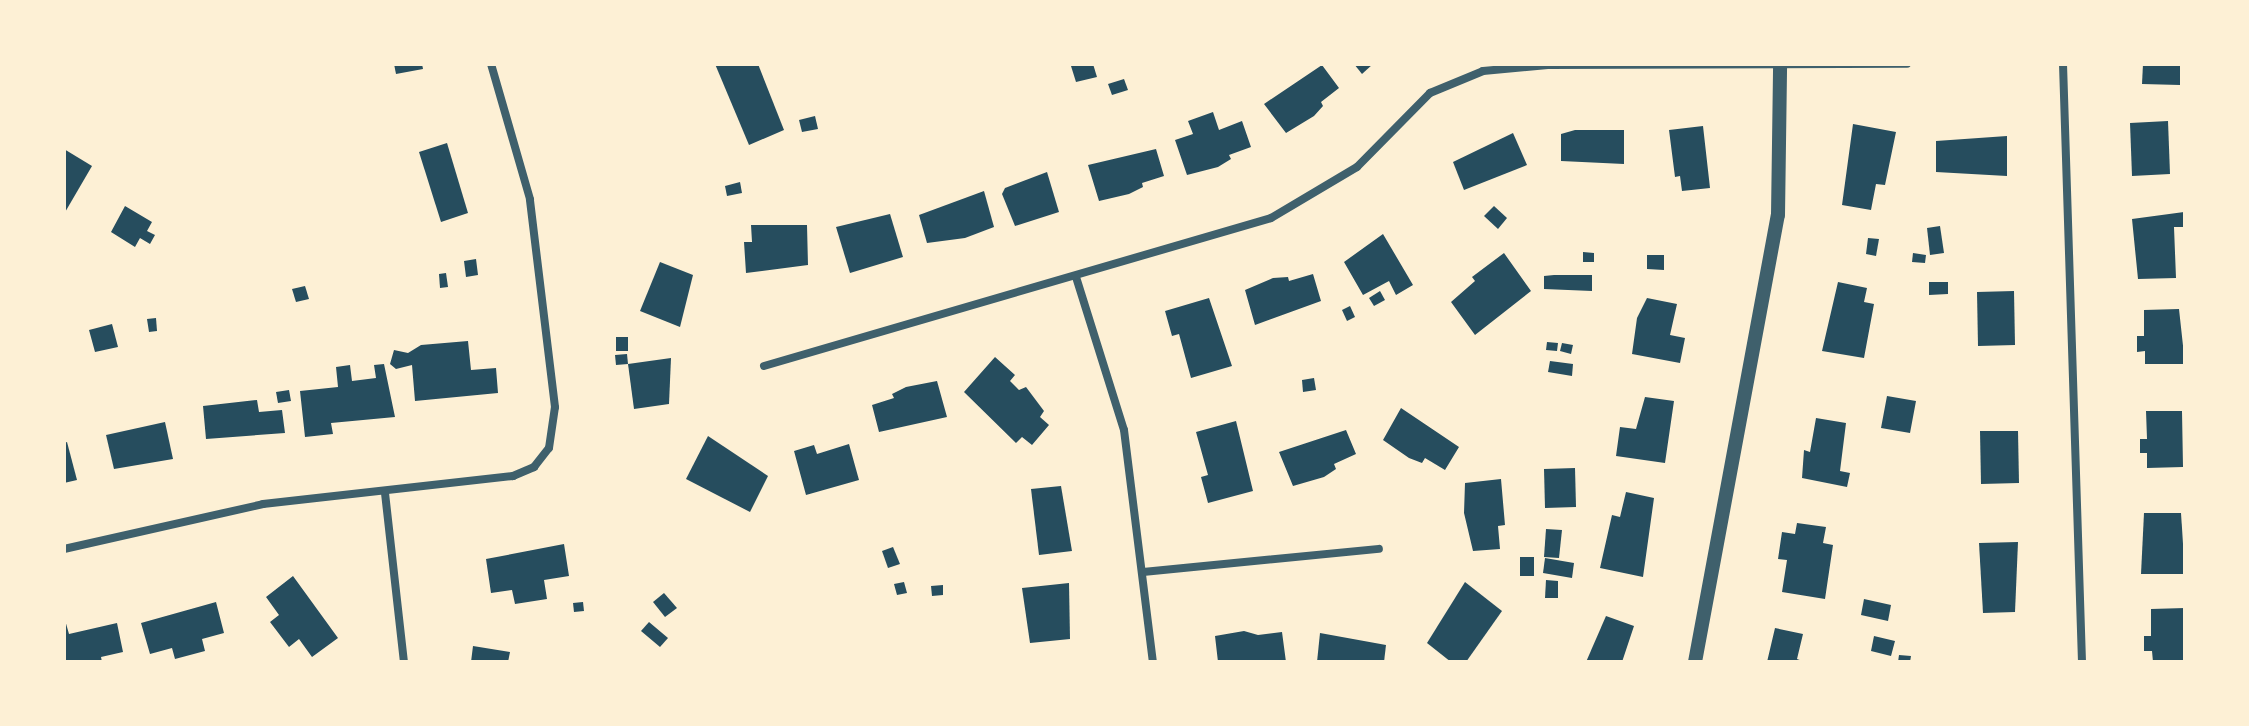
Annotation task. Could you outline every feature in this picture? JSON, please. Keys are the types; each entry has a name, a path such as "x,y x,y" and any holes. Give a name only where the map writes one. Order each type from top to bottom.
{"street":[{"path":"64,549 263,504 385,493 513,476 534,467 555,430 530,199 491,64"},
{"path":"764,366 1271,218 1303,202 1357,167 1430,93 1483,71 1548,65 1907,64"},
{"path":"2063,64 2082,662"},
{"path":"1695,662 1778,215 1780,66"},
{"path":"1076,277 1124,430 1153,662"},
{"path":"385,493 404,662"},
{"path":"1143,572 1379,549"}],"building":[{"path":"394,64 422,64 423,69 396,74"},
{"path":"715,64 758,64 784,130 749,145"},
{"path":"1093,64 1097,77 1076,82 1071,66"},
{"path":"1354,64 1373,64 1362,74"},
{"path":"2143,64 2180,64 2180,85 2142,84"},
{"path":"1322,65 1339,88 1321,102 1323,106 1314,116 1286,133 1264,104"},
{"path":"1124,79 1128,90 1112,95 1108,84"},
{"path":"1213,112 1219,130 1242,121 1251,147 1229,155 1231,159 1218,167 1187,175 1175,140 1193,134 1188,121"},
{"path":"815,116 818,129 802,132 799,120"},
{"path":"2168,121 2170,174 2132,176 2130,123"},
{"path":"1853,124 1896,132 1885,185 1876,184 1871,210 1842,205"},
{"path":"1703,126 1710,188 1682,191 1680,176 1675,177 1669,130"},
{"path":"1575,130 1624,130 1624,164 1561,161 1561,134"},
{"path":"1513,133 1527,165 1464,190 1453,162"},
{"path":"2007,136 2007,176 1936,172 1936,141"},
{"path":"447,143 468,213 441,222 419,152"},
{"path":"64,149 92,166 64,214"},
{"path":"1156,149 1164,176 1142,183 1143,187 1129,194 1099,201 1088,165"},
{"path":"1047,172 1059,212 1015,226 1002,194 1005,188"},
{"path":"740,182 742,193 727,196 725,186"},
{"path":"984,191 994,227 965,238 927,243 919,215"},
{"path":"125,206 152,222 147,231 155,235 150,244 140,238 135,247 111,232"},
{"path":"1494,206 1507,218 1498,229 1484,216"},
{"path":"2184,212 2184,227 2174,227 2176,278 2138,279 2132,219"},
{"path":"890,214 903,257 850,273 836,227"},
{"path":"751,225 807,225 808,265 746,273 744,242 752,242"},
{"path":"1940,226 1944,253 1930,255 1927,228"},
{"path":"1383,234 1413,285 1396,295 1389,281 1363,295 1344,262"},
{"path":"1868,238 1879,239 1876,256 1866,254"},
{"path":"1583,252 1594,253 1594,262 1583,262"},
{"path":"1504,253 1531,291 1475,335 1451,302 1475,281 1472,277"},
{"path":"1913,253 1926,255 1925,263 1912,262"},
{"path":"1647,255 1664,255 1664,270 1647,269"},
{"path":"476,259 478,275 466,277 464,261"},
{"path":"660,262 693,275 680,327 640,311"},
{"path":"446,273 448,287 440,288 439,274"},
{"path":"1313,274 1321,301 1255,325 1245,290 1273,278 1288,277 1289,281"},
{"path":"1592,275 1592,291 1544,289 1544,276"},
{"path":"1838,282 1867,288 1864,302 1874,304 1864,358 1822,351"},
{"path":"1929,282 1948,282 1948,294 1929,295"},
{"path":"305,286 309,299 296,302 292,289"},
{"path":"1380,291 1385,300 1374,306 1369,298"},
{"path":"2014,291 2015,345 1978,346 1977,292"},
{"path":"1209,298 1232,366 1191,378 1179,334 1172,336 1165,311"},
{"path":"1647,298 1677,304 1670,335 1685,338 1680,363 1632,354 1637,318"},
{"path":"1350,306 1355,317 1347,321 1342,310"},
{"path":"2179,309 2185,364 2145,364 2145,351 2137,352 2137,336 2144,336 2144,310"},
{"path":"156,318 157,331 149,332 147,319"},
{"path":"112,324 118,347 95,352 89,330"},
{"path":"616,337 628,337 628,351 616,351"},
{"path":"468,341 471,370 496,368 498,393 415,401 412,365 396,369 390,364 394,350 408,353 421,345"},
{"path":"1547,342 1558,343 1557,351 1546,350"},
{"path":"1562,343 1573,345 1571,354 1560,351"},
{"path":"627,354 628,364 616,365 615,355"},
{"path":"995,357 1015,375 1010,381 1019,390 1026,387 1044,411 1040,417 1049,425 1032,445 1022,437 1016,443 964,392"},
{"path":"671,358 669,404 634,409 628,364"},
{"path":"1550,361 1573,364 1572,376 1548,372"},
{"path":"384,364 395,417 331,423 333,434 305,437 300,391 338,387 336,367 350,365 352,381 376,378 374,365"},
{"path":"1314,378 1316,390 1303,392 1302,380"},
{"path":"937,381 947,417 879,432 872,405 894,398 892,394 906,387"},
{"path":"289,390 291,401 278,403 276,392"},
{"path":"1887,396 1916,401 1910,433 1881,428"},
{"path":"1645,397 1674,401 1665,463 1616,456 1620,427 1636,429"},
{"path":"257,400 259,412 282,410 285,433 206,439 203,406"},
{"path":"1401,408 1459,447 1445,470 1425,458 1422,463 1409,458 1383,440"},
{"path":"2146,411 2182,411 2183,467 2147,468 2147,453 2140,453 2140,439 2147,439"},
{"path":"1816,418 1846,423 1840,471 1850,473 1847,487 1802,478 1804,450 1810,452"},
{"path":"1236,421 1253,491 1208,503 1201,477 1208,475 1196,432"},
{"path":"165,422 173,459 114,469 106,435"},
{"path":"1346,430 1356,454 1334,464 1336,469 1324,477 1293,486 1279,452"},
{"path":"1980,431 2018,431 2019,483 1981,484"},
{"path":"708,436 768,476 750,512 686,479"},
{"path":"67,442 77,480 64,483 64,443"},
{"path":"849,444 859,480 806,495 794,451 814,445 817,454"},
{"path":"1575,468 1576,507 1545,508 1544,469"},
{"path":"1501,479 1505,525 1498,526 1500,549 1473,551 1464,513 1465,483"},
{"path":"1061,486 1072,551 1039,555 1031,489"},
{"path":"1626,492 1654,498 1643,577 1600,568 1612,515 1620,517"},
{"path":"2144,513 2181,513 2185,574 2141,574"},
{"path":"1797,523 1826,527 1823,543 1833,545 1825,599 1782,592 1787,560 1778,559 1782,532 1795,534"},
{"path":"1546,529 1562,530 1559,558 1544,557"},
{"path":"2018,542 2015,612 1983,613 1979,543"},
{"path":"564,544 569,576 544,580 547,599 515,604 512,590 491,593 486,559"},
{"path":"893,547 900,564 888,568 882,551"},
{"path":"1520,557 1534,557 1534,576 1520,576"},
{"path":"1545,558 1574,563 1572,578 1543,573"},
{"path":"293,576 338,638 312,657 299,639 289,647 270,622 279,615 266,597"},
{"path":"1546,580 1558,581 1558,598 1545,598"},
{"path":"904,582 907,593 897,595 894,584"},
{"path":"1465,582 1502,611 1466,662 1451,662 1427,643"},
{"path":"1069,583 1070,639 1030,643 1022,588"},
{"path":"943,585 943,595 932,596 931,586"},
{"path":"664,593 677,608 665,617 653,602"},
{"path":"1864,599 1891,605 1888,621 1861,615"},
{"path":"216,602 224,633 202,639 205,651 175,659 172,648 150,654 141,623"},
{"path":"583,602 584,611 574,612 573,603"},
{"path":"2185,608 2185,662 2153,662 2152,651 2144,651 2144,636 2151,636 2151,609"},
{"path":"1606,616 1634,626 1622,662 1586,662"},
{"path":"65,620 69,634 117,623 123,652 101,657 102,662 64,662"},
{"path":"649,622 668,638 660,647 641,631"},
{"path":"1775,628 1803,634 1797,659 1805,662 1767,662"},
{"path":"1244,631 1258,635 1282,632 1286,662 1218,662 1215,636"},
{"path":"1320,633 1386,645 1384,662 1317,662"},
{"path":"1874,636 1895,641 1891,656 1871,651"},
{"path":"473,646 510,652 508,662 471,662"},
{"path":"1899,655 1911,656 1910,662 1898,662"}]}
